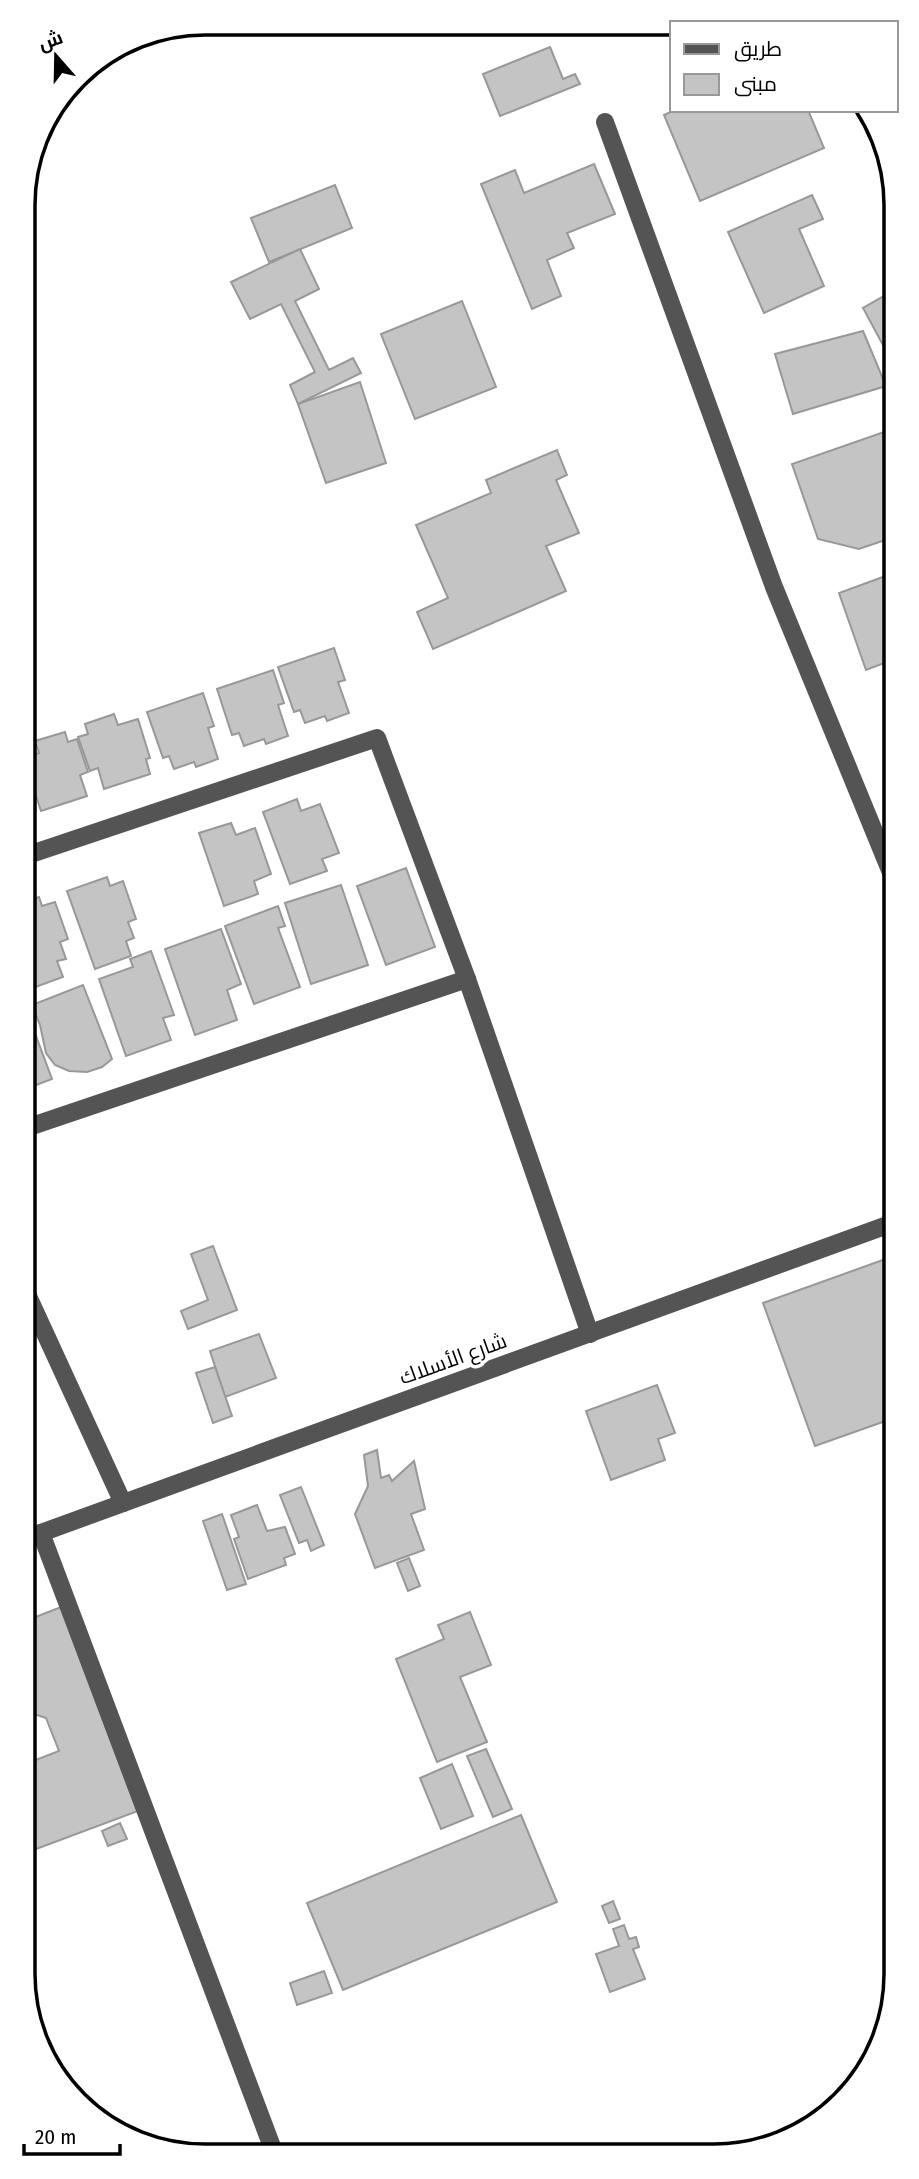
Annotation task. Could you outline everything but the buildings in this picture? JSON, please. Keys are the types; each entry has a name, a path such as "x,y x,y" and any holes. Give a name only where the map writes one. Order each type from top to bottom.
{"street":[{"path":"605,122 774,587 884,855"},
{"path":"35,853 377,738 467,979 590,1334"},
{"path":"35,1125 467,979"},
{"name":"شارع الأسلاك","path":"35,1536 884,1227"},
{"path":"35,1311 124,1503"},
{"path":"35,1539 271,2144"}]}
